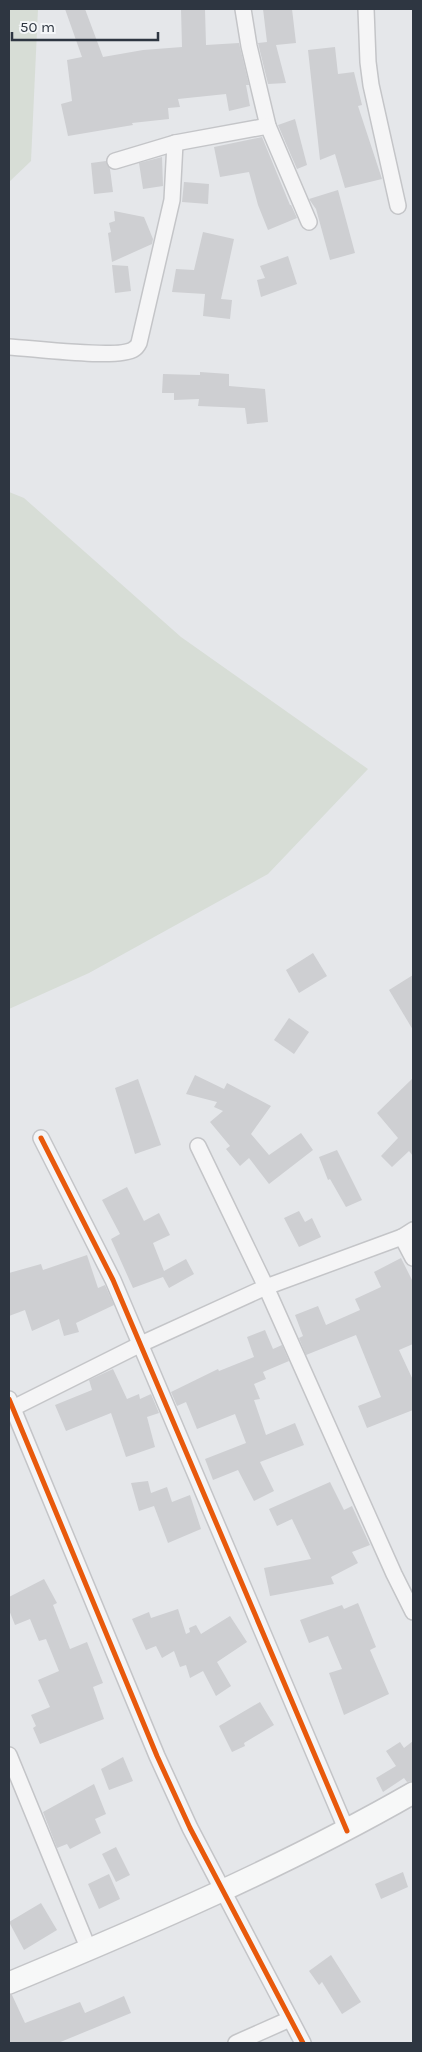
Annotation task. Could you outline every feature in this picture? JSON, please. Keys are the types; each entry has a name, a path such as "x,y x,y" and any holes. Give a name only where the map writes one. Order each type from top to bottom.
{"main road":[{"path":"9,1983 89,1950 347,1831 413,1793"}],"street":[{"path":"243,9 249,46 268,126 309,222"},
{"path":"366,9 371,85 398,206"},
{"path":"115,161 175,143 268,126"},
{"path":"9,347 92,354 127,352 135,349 139,343 153,290 172,200 175,143"},
{"path":"41,1138 113,1280 347,1831"},
{"path":"198,1146 266,1287 394,1574 413,1612"},
{"path":"303,2043 190,1828 157,1756 10,1406 266,1287 408,1234 413,1258"},
{"path":"9,1755 89,1950"},
{"path":"236,2043 290,2019"}],"shaded area":[{"path":"9,9 38,9 31,161 9,182"},
{"path":"9,492 24,498 181,637 368,769 268,874 89,973 9,1009"}],"building":[{"path":"65,9 85,9 103,57 143,50 182,47 181,9 205,9 206,45 239,43 249,85 246,85 250,106 229,111 226,94 178,99 180,107 168,108 169,119 132,123 133,125 68,136 61,104 72,101 67,60 82,57"},
{"path":"263,9 292,9 296,43 276,45 286,83 268,84 258,43 267,42"},
{"path":"335,47 338,74 354,72 362,105 358,106 382,179 345,188 335,154 320,160 308,50"},
{"path":"295,119 307,165 297,169 278,125"},
{"path":"262,137 297,218 268,230 258,205 249,172 220,177 214,147"},
{"path":"162,157 163,186 143,189 139,163"},
{"path":"106,161 110,169 113,192 94,194 91,163"},
{"path":"184,182 209,184 208,204 182,202"},
{"path":"338,190 355,253 330,260 316,209 309,199"},
{"path":"114,211 144,217 153,239 152,244 112,262 108,233 111,232 109,223 115,221"},
{"path":"203,232 234,239 221,299 232,300 230,319 203,316 205,294 172,292 176,269 194,270"},
{"path":"288,256 297,284 261,297 257,280 265,278 260,266"},
{"path":"112,265 128,266 131,291 115,293"},
{"path":"200,372 229,374 229,386 265,389 268,422 247,424 245,408 198,406 199,399 174,400 174,393 162,393 163,374 200,375"},
{"path":"313,953 327,976 299,993 286,970"},
{"path":"413,975 413,1030 389,990"},
{"path":"289,1018 309,1032 294,1054 274,1040"},
{"path":"195,1075 224,1089 227,1083 271,1106 251,1134 269,1155 301,1133 313,1150 269,1184 249,1158 240,1166 226,1149 230,1146 210,1122 223,1111 214,1107 217,1102 186,1094"},
{"path":"413,1078 413,1156 409,1151 392,1167 381,1156 398,1138 377,1113"},
{"path":"138,1079 161,1145 135,1154 115,1088"},
{"path":"337,1150 362,1200 346,1207 330,1179 328,1180 319,1157"},
{"path":"127,1187 144,1221 159,1213 170,1235 153,1243 164,1271 186,1259 194,1274 169,1288 163,1277 133,1288 111,1239 120,1234 102,1200"},
{"path":"299,1211 305,1222 312,1218 321,1237 299,1247 284,1218"},
{"path":"87,1255 98,1288 105,1285 114,1305 76,1323 79,1332 64,1336 59,1319 32,1331 25,1310 9,1316 9,1273 41,1264 43,1270"},
{"path":"401,1258 413,1282 413,1344 399,1350 413,1380 413,1410 367,1428 358,1406 381,1397 356,1335 306,1355 299,1338 303,1336 295,1315 318,1306 326,1325 360,1310 355,1299 381,1287 374,1272"},
{"path":"265,1330 273,1349 282,1345 289,1361 263,1372 266,1379 254,1384 260,1399 254,1400 266,1435 295,1423 304,1445 260,1462 274,1491 254,1501 238,1470 213,1480 205,1459 246,1443 235,1414 197,1429 186,1402 177,1406 171,1392 218,1369 219,1371 254,1357 247,1337"},
{"path":"113,1369 127,1399 139,1394 140,1399 151,1394 159,1413 147,1417 155,1447 126,1457 111,1413 66,1431 55,1405 92,1390 89,1380"},
{"path":"148,1481 151,1493 167,1487 172,1502 190,1495 201,1529 168,1543 154,1506 139,1511 131,1483"},
{"path":"330,1482 344,1510 352,1506 370,1545 352,1552 358,1563 331,1577 334,1584 270,1596 264,1568 311,1559 292,1519 277,1526 269,1509"},
{"path":"44,1579 57,1603 53,1605 70,1649 87,1642 103,1683 93,1687 104,1719 40,1744 33,1728 36,1726 31,1715 50,1707 38,1680 59,1671 46,1639 39,1641 30,1619 15,1625 9,1610 9,1597"},
{"path":"358,1603 376,1647 370,1650 389,1694 344,1715 329,1673 342,1669 328,1636 309,1643 300,1620 342,1605 344,1609"},
{"path":"178,1609 186,1634 190,1632 189,1628 196,1625 201,1634 230,1616 247,1642 217,1662 231,1686 216,1696 203,1671 190,1678 186,1665 180,1667 174,1651 162,1658 156,1646 146,1650 132,1619 149,1612 151,1618"},
{"path":"260,1702 274,1725 244,1743 245,1746 232,1752 219,1726"},
{"path":"413,1741 413,1781 407,1782 404,1778 383,1792 376,1778 396,1766 386,1751 400,1742 404,1748"},
{"path":"123,1757 133,1781 109,1790 101,1769"},
{"path":"94,1784 106,1814 95,1819 101,1833 70,1849 67,1844 57,1848 43,1812"},
{"path":"116,1847 130,1875 116,1882 102,1854"},
{"path":"403,1872 408,1887 381,1899 375,1884"},
{"path":"109,1874 120,1899 99,1909 88,1884"},
{"path":"41,1903 57,1930 24,1950 9,1922"},
{"path":"331,1955 361,2002 342,2014 322,1982 319,1985 309,1971"},
{"path":"9,1995 12,1995 25,2023 80,2002 85,2013 124,1996 131,2013 58,2043 9,2043"}],"cycle path":[{"path":"41,1138 113,1280 347,1831"},
{"path":"9,1399 157,1756 190,1828 303,2043"}]}
